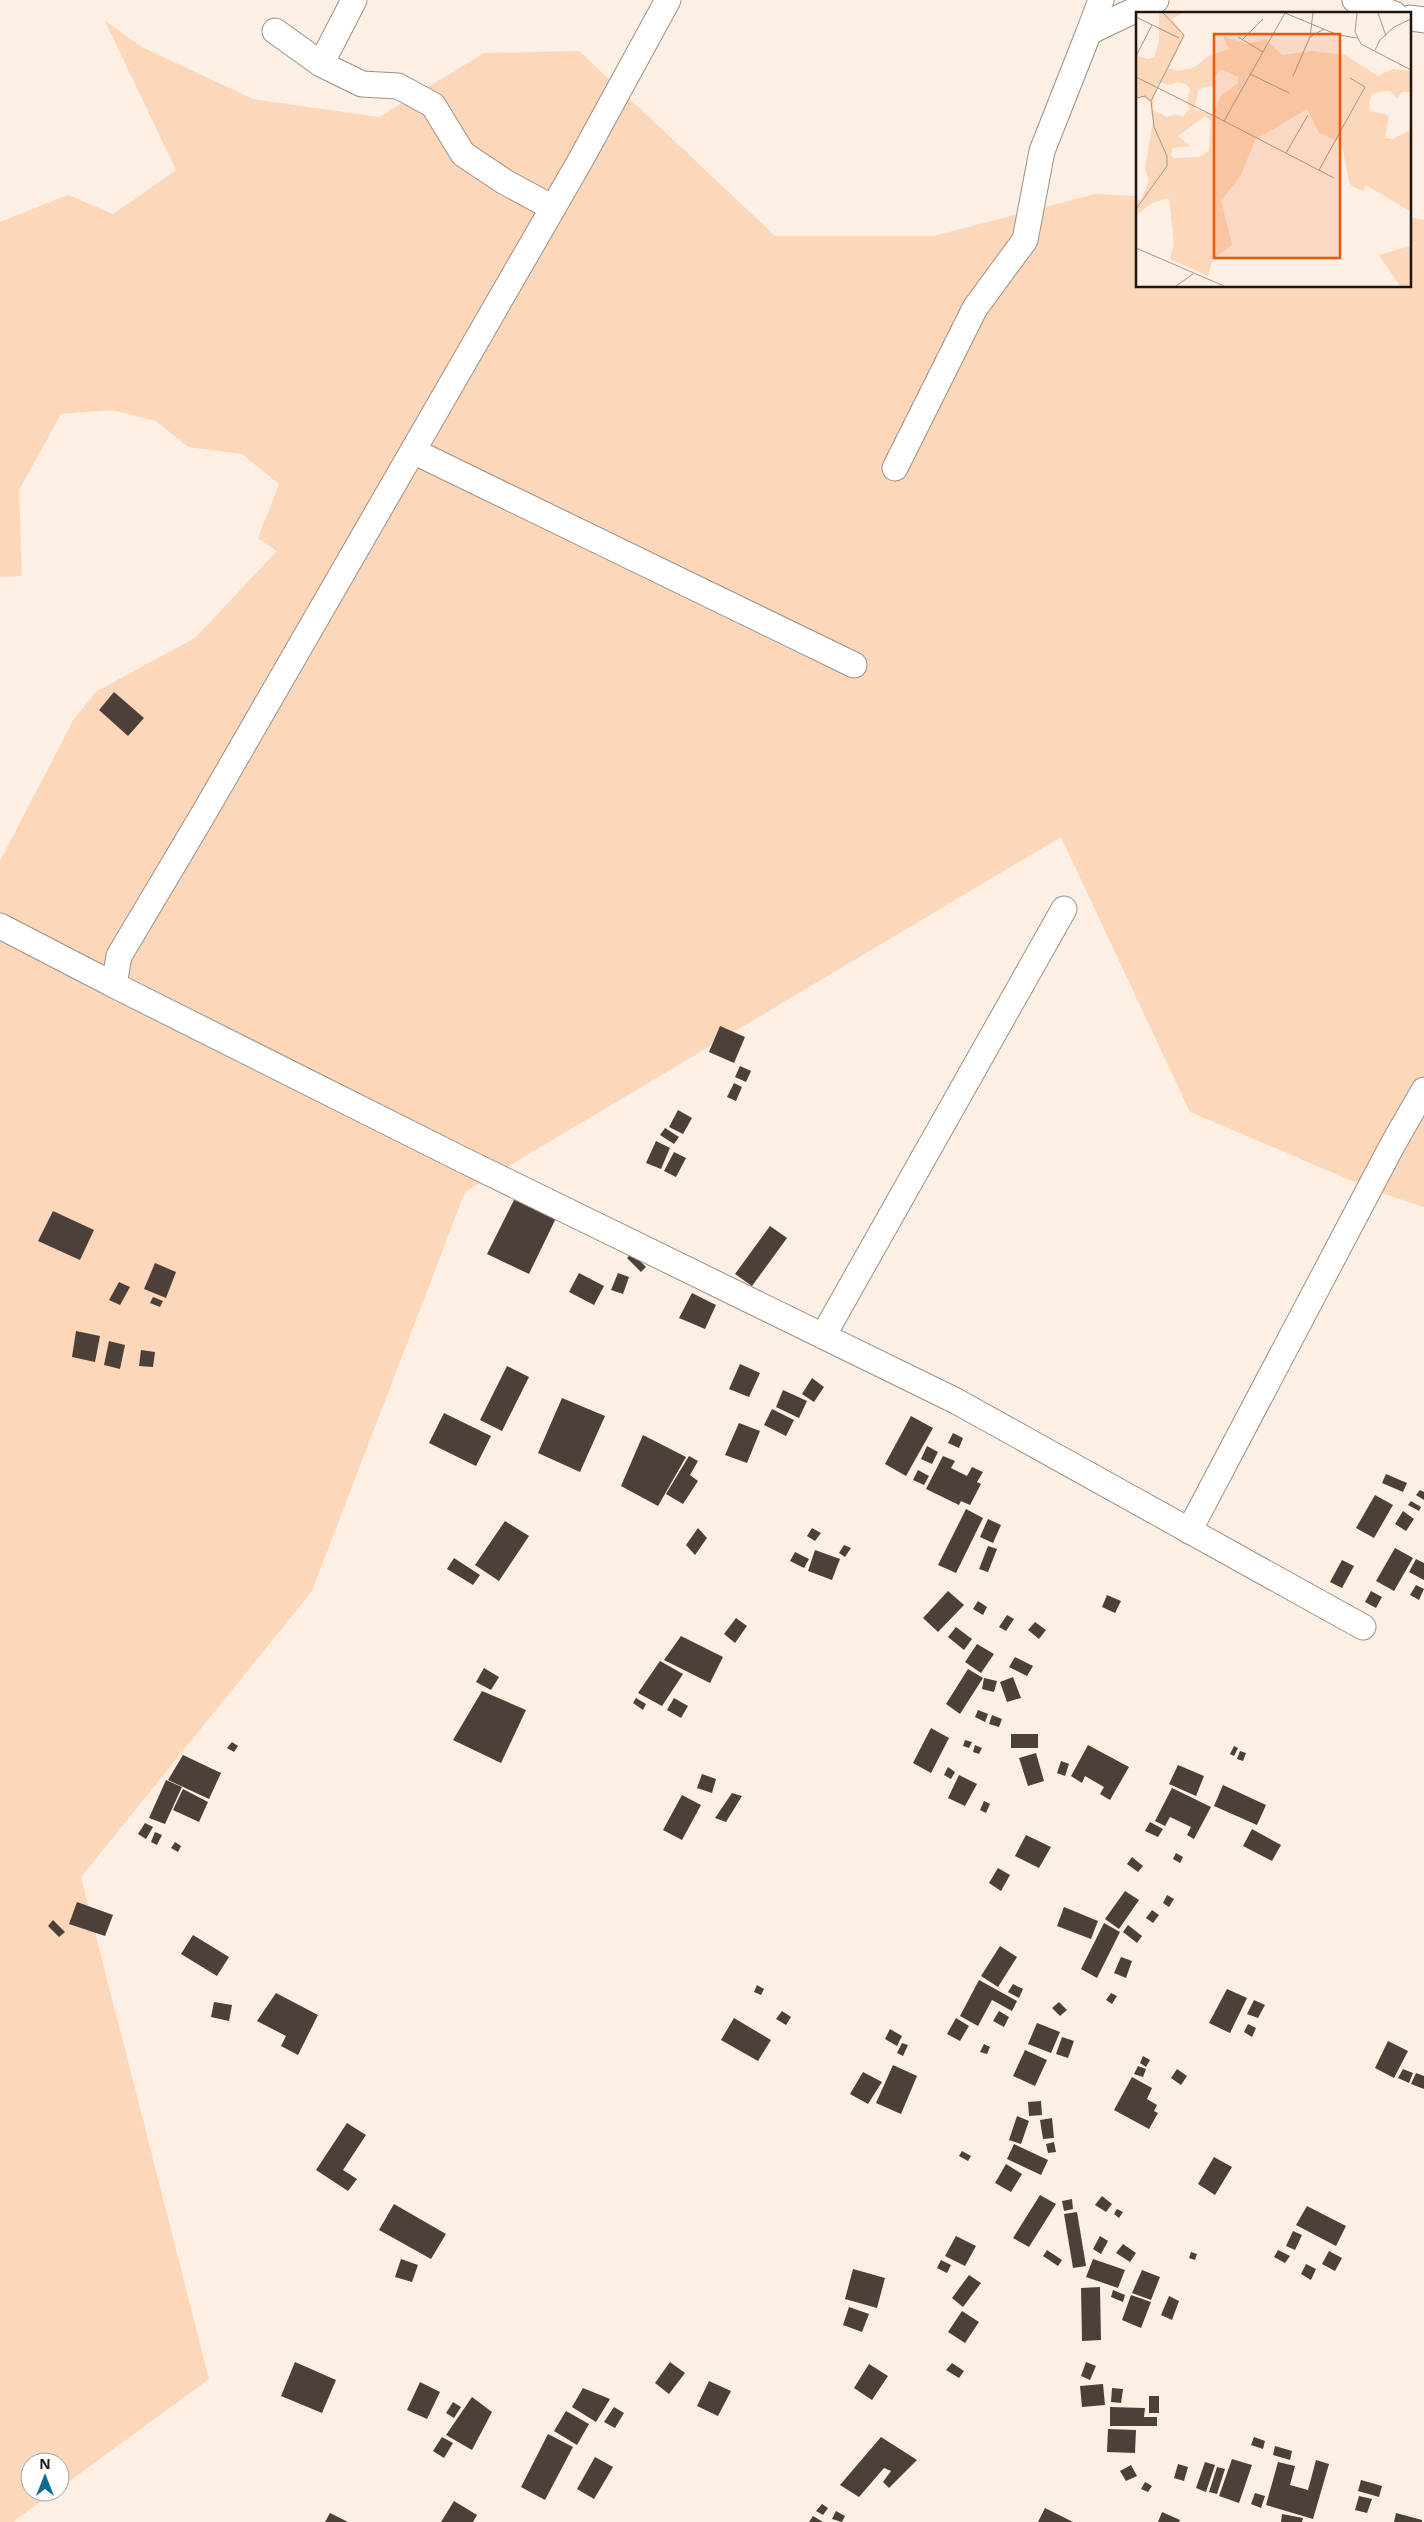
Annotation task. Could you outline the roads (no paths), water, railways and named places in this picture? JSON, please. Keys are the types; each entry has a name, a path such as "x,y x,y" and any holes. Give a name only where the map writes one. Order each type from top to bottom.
{"street":[{"path":"321,64 354,0"},
{"path":"114,985 119,956 209,805 553,208 668,0"},
{"path":"895,468 975,308 1025,240 1042,151 1101,0"},
{"path":"1089,32 1156,0"},
{"path":"1355,0 1388,12"},
{"path":"275,31 321,64 362,84 398,86 433,105 463,154 505,182 553,208"},
{"path":"413,451 854,666"},
{"path":"823,1336 1064,909"},
{"path":"0,926 210,1035 956,1401 1363,1627"},
{"path":"1189,1531 1393,1144 1424,1090"}]}
